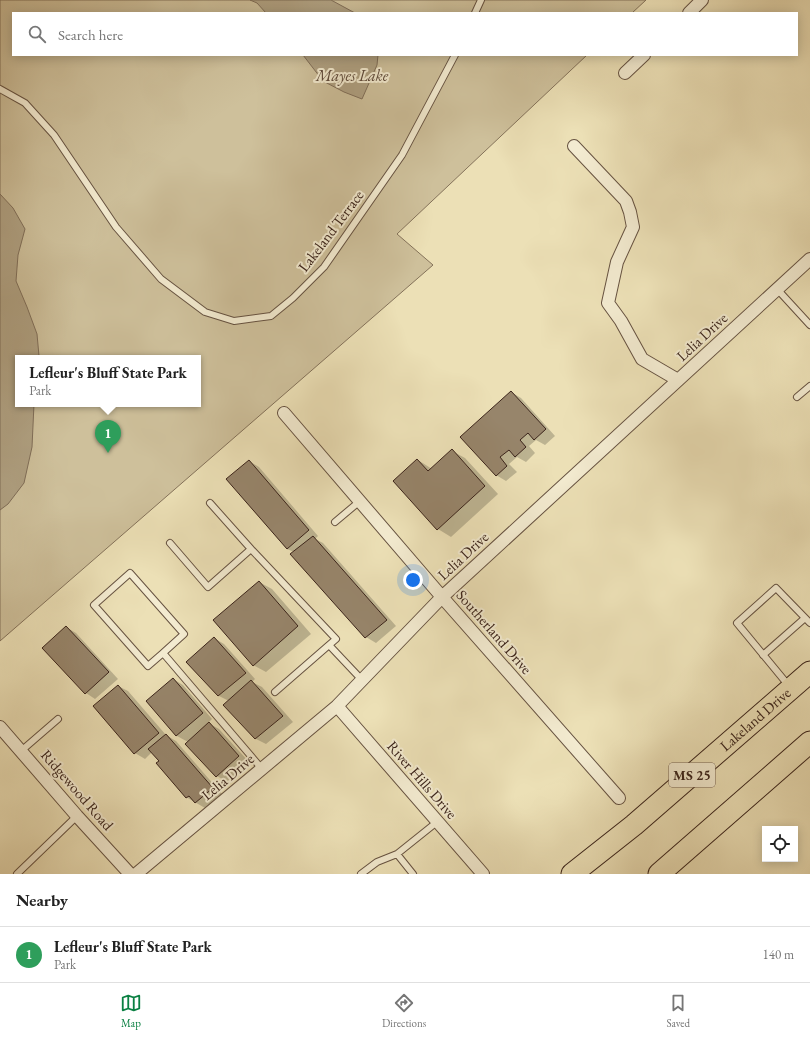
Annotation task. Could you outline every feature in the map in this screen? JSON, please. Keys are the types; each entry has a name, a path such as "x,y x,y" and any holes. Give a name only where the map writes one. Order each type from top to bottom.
{"highway":[{"name":"Lakeland Drive","path":"572,874 634,825 810,672"},
{"path":"659,874 810,742"}],"street":[{"path":"690,12 702,0"},
{"path":"625,73 643,56"},
{"path":"574,146 626,201 630,212 633,227 617,262 608,303 621,321 642,359 678,380"},
{"name":"Lelia Drive","path":"136,874 336,706 442,597 810,259"},
{"name":"Southerland Drive","path":"284,413 442,597 619,798"},
{"name":"River Hills Drive","path":"336,706 483,874"},
{"name":"Ridgewood Road","path":"0,727 77,816 130,874"}],"lane":[{"path":"475,12 481,0"},
{"name":"Lakeland Terrace","path":"0,89 25,103 54,135 116,227 161,279 205,312 234,321 272,316 293,298 324,267 402,155 454,56"},
{"path":"777,289 810,325"},
{"path":"798,397 810,386"},
{"path":"335,522 360,501"},
{"path":"210,503 336,639 275,692"},
{"path":"170,543 208,587 251,549"},
{"path":"130,573 184,634 163,653 148,666 94,605 130,573"},
{"path":"792,689 737,623 776,588 810,623"},
{"path":"763,655 805,618"},
{"path":"329,645 362,680"},
{"path":"163,653 262,769"},
{"path":"21,751 58,719"},
{"path":"17,874 77,816"},
{"path":"361,874 377,862 398,854 437,822"},
{"path":"398,854 413,874"}],"shaded area":[{"path":"0,0 646,0 633,12 12,12 12,56 586,56 397,234 433,265 0,641"}],"water":[{"path":"250,0 331,0 353,12 265,12 257,3"},
{"name":"Mayes Lake","path":"304,56 378,56 377,65 362,99 323,81"},
{"path":"0,194 13,208 25,229 18,255 16,281 37,334 39,355 15,355 15,407 34,407 32,447 24,483 8,504 0,510"}],"building":[{"path":"511,391 546,429 534,440 528,433 520,440 526,447 515,457 509,450 500,457 507,466 496,476 460,437"},
{"path":"452,449 485,486 437,530 393,481 417,459 428,471"},
{"path":"249,460 309,530 287,549 226,479"},
{"path":"313,536 387,620 365,638 290,554"},
{"path":"259,581 298,626 253,666 213,620"},
{"path":"66,626 109,672 85,694 42,648"},
{"path":"214,637 246,673 218,696 186,662"},
{"path":"173,678 203,713 176,736 146,701"},
{"path":"251,680 283,716 255,739 223,705"},
{"path":"118,685 159,733 134,754 93,706"},
{"path":"209,722 239,756 216,777 185,744"},
{"path":"166,734 213,788 195,803 189,796 186,798 156,763 159,761 148,749"}],"place":[{"name":"Lefleur's Bluff State Park","path":"108,453"}]}
